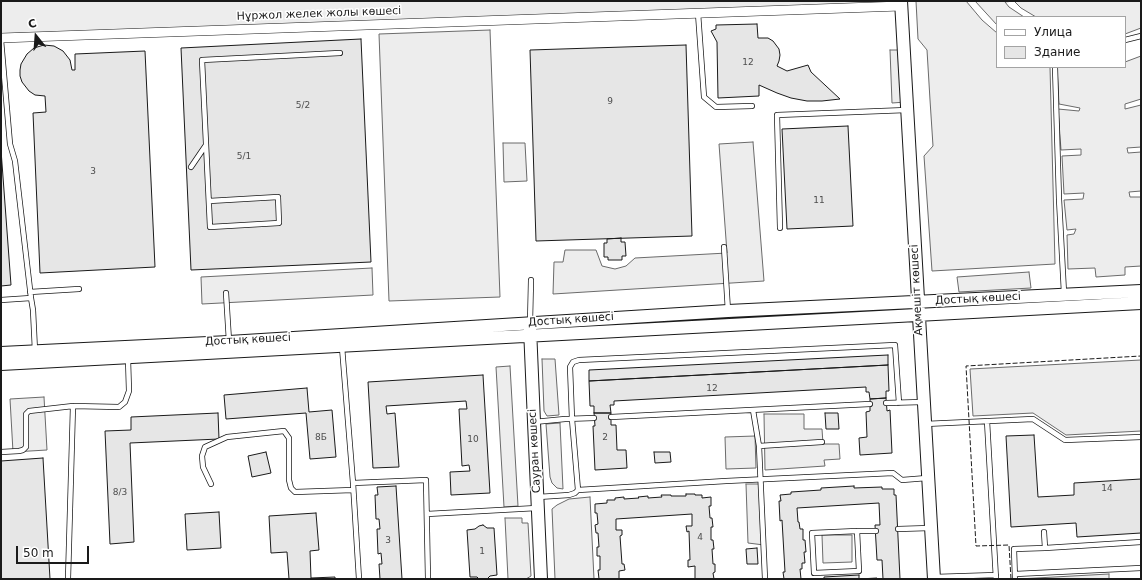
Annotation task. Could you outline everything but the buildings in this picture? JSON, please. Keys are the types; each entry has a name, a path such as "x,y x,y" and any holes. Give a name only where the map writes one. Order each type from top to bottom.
{"street":[{"name":"Нұржол желек жолы көшесі","path":"1,39 901,4"},
{"name":"Ақмешіт көшесі","path":"901,4 934,578"},
{"name":"Достық көшесі","path":"1,353 229,342 728,311 1141,291"},
{"name":"Достық көшесі","path":"1,364 1141,303"},
{"name":"Сауран көшесі","path":"530,323 542,579"}],"lane":[{"path":"698,13 704,97 716,107 752,106"},
{"path":"1126,40 1141,36"},
{"path":"1,39 10,144 15,161 33,310 35,351"},
{"path":"208,201 278,197 279,223 210,227 208,201 202,60 340,53"},
{"path":"1054,68 1064,295"},
{"path":"780,228 777,115 907,110"},
{"path":"191,166 206,145"},
{"path":"724,246 728,311"},
{"path":"530,280 530,323"},
{"path":"30,292 80,289"},
{"path":"226,293 229,342"},
{"path":"1,300 31,298"},
{"path":"578,490 572,419 570,367 573,362 579,360 895,345 899,403"},
{"path":"341,346 353,483 359,579"},
{"path":"1,452 23,450 26,447 26,414 29,411 73,406 119,407 125,402 129,391 128,357"},
{"path":"886,404 924,402"},
{"path":"611,417 870,404"},
{"path":"68,579 73,406"},
{"path":"753,410 759,446 765,579"},
{"path":"534,422 594,418"},
{"path":"925,424 1033,418 1065,440 1141,436"},
{"path":"934,578 996,577 988,421"},
{"path":"211,484 203,467 202,456 205,447 227,437 284,431 289,438 288,480 291,488 295,492 353,490"},
{"path":"759,446 822,442"},
{"path":"427,514 538,502 569,495 578,490 893,473 902,480 928,478"},
{"path":"353,483 426,480 428,579"},
{"path":"898,529 931,528"},
{"path":"857,531 859,571 814,573 812,533 857,531 876,531"},
{"path":"1044,532 1045,548"},
{"path":"1141,542 1014,549 1015,576 1141,568"}],"shaded area":[{"path":"1,1 871,1 871,4 1,34"},
{"path":"916,1 966,1 982,20 996,32 996,68 1050,68 1055,264 932,271 924,156 933,146 927,50 918,39"},
{"path":"975,1 1014,1 1005,2 1009,7 1022,16 996,16 996,24"},
{"path":"1014,1 1141,1 1141,28 1126,34 1126,16 1034,16 1021,8"},
{"path":"490,30 500,297 389,301 379,34"},
{"path":"890,50 904,50 906,102 892,103"},
{"path":"1141,56 1141,99 1125,104 1125,109 1141,105 1141,147 1127,148 1128,153 1141,152 1141,191 1129,192 1130,197 1141,197 1141,266 1125,267 1125,275 1096,277 1095,268 1068,269 1067,235 1074,234 1076,229 1067,230 1064,200 1083,199 1084,193 1064,194 1062,156 1081,155 1081,149 1061,150 1058,109 1079,111 1080,108 1059,104 1057,68 1126,68 1126,62"},
{"path":"753,142 764,281 553,294 554,262 563,262 565,250 596,250 602,266 615,269 626,266 635,258 727,253 719,144"},
{"path":"503,143 525,143 527,181 504,182"},
{"path":"372,268 373,295 202,304 201,277"},
{"path":"1029,272 1031,288 959,292 957,277"},
{"path":"542,359 555,359 559,415 547,416 544,411"},
{"path":"1141,360 1141,431 1066,435 1033,413 973,416 970,369"},
{"path":"510,366 518,506 504,507 496,367"},
{"path":"44,397 47,450 13,452 10,399"},
{"path":"764,414 804,414 804,429 822,429 823,444 839,444 840,459 824,460 825,466 765,470"},
{"path":"560,423 563,489 557,488 552,483 550,477 546,424"},
{"path":"755,436 756,468 726,469 725,437"},
{"path":"746,484 761,484 764,545 748,543"},
{"path":"590,497 594,579 555,579 552,509 569,499"},
{"path":"505,518 522,518 522,523 528,523 531,576 526,579 508,579"},
{"path":"822,535 852,535 852,562 823,563"},
{"path":"1109,574 1109,579 1018,579"}],"fence":[{"path":"1011,579 1009,545 976,546 966,366 1141,356"}]}
